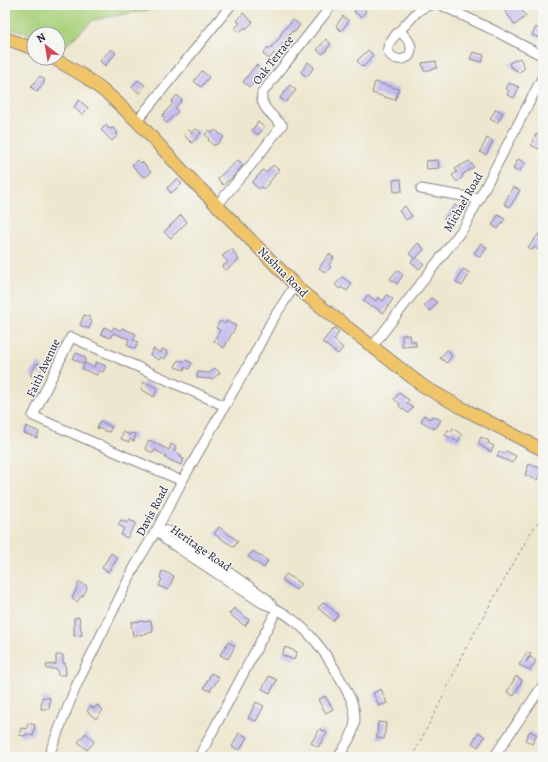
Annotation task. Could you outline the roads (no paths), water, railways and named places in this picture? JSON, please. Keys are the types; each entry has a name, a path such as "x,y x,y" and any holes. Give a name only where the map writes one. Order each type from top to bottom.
{"main road":[{"path":"5,38 26,46"},
{"name":"Nashua Road","path":"66,66 84,76 110,96 137,121 183,171 302,292 423,386 464,410 543,450"}],"street":[{"path":"137,121 231,5"},
{"name":"Oak Terrace","path":"217,205 247,170 282,125 263,104 261,99 262,94 332,5"},
{"path":"400,31 420,10 431,5"},
{"path":"441,5 543,56"},
{"name":"Michael Road","path":"372,347 459,236 469,220 543,76"},
{"path":"421,189 480,199"},
{"name":"Davis Road","path":"48,757 77,684 135,566 254,355 271,322 295,285"},
{"name":"Faith Avenue","path":"182,481 33,416 71,337 225,406"},
{"name":"Heritage Road","path":"157,529 171,532 214,566 244,587 267,598 275,608 300,626 321,648 333,666 352,701 355,714 354,728 338,757"},
{"path":"199,757 275,608"},
{"path":"494,757 543,685"}]}
